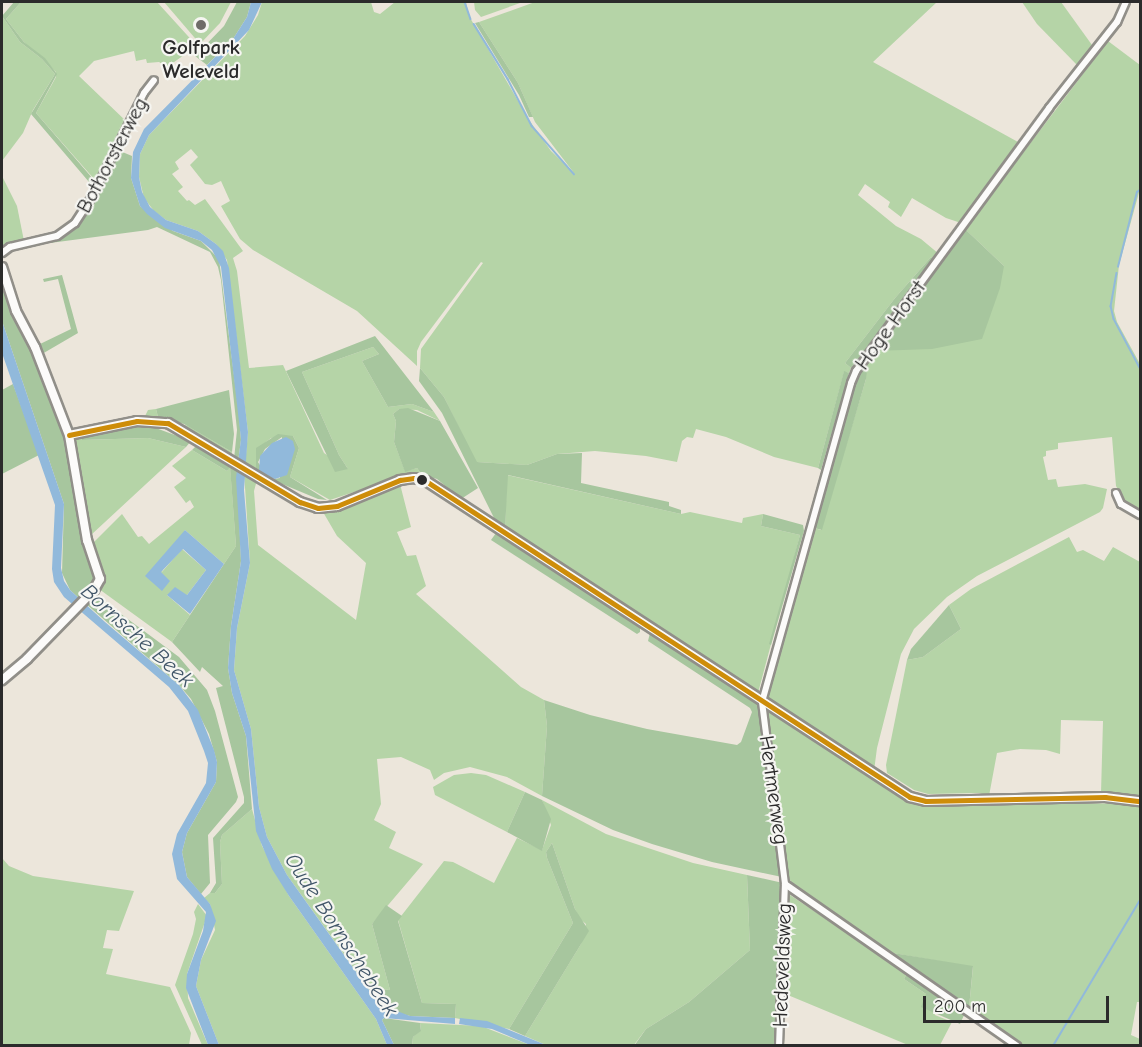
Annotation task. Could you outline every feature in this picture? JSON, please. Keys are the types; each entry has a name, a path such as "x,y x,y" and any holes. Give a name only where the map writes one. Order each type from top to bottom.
{"street":[{"name":"Hoge Horst","path":"762,702 854,375 1049,108 1117,22 1126,2"},
{"name":"Bothorsterweg","path":"2,253 10,247 57,236 75,223 92,197 144,93 154,80"},
{"path":"2,267 16,311 35,347 69,435 87,540 100,575 98,585 86,598 27,659 2,680"},
{"path":"69,435 126,423 160,422 180,429 300,502 323,509 337,506 403,479 418,479 431,483 762,702 918,800 1105,797 1140,801"},
{"path":"1116,493 1121,504 1140,515"},
{"name":"Hertmerweg","path":"762,702 785,884"},
{"path":"785,884 1017,1046"},
{"name":"Hedeveldsweg","path":"779,1046 785,884"}],"green space":[{"path":"14,2 21,2 6,19 24,42 45,58 57,74 36,113 94,180 110,152 112,153 95,189 31,114 55,74 42,59 20,42 2,16"},
{"path":"21,2 157,2 197,46 167,67 159,62 147,63 146,59 136,61 134,51 94,61 79,76 128,123 95,180 36,113 56,77 56,72 24,42 6,19"},
{"name":"Golfpark Weleveld","path":"164,2 231,2 220,23 200,44"},
{"path":"237,2 251,2 247,17 233,39 207,65 195,56 224,26"},
{"path":"262,2 371,2 374,12 380,14 395,2 466,2 469,16 529,120 551,151 574,173 535,122 518,83 479,22 535,2 937,2 873,62 1018,142 961,223 946,218 912,198 901,217 888,207 890,202 865,184 858,195 896,226 921,239 939,254 935,260 931,257 895,298 845,363 851,368 849,373 844,372 818,468 774,457 726,437 696,429 693,438 687,437 682,441 677,462 646,456 595,451 557,454 527,465 476,462 444,397 420,368 421,349 483,263 481,262 421,342 417,351 417,366 357,311 253,250 240,239 221,206 230,201 221,181 212,185 205,184 190,165 198,157 191,149 175,162 179,169 172,174 183,187 178,191 187,201 195,205 205,199 243,251 233,258 237,271 249,368 283,365 324,453 348,469 339,455 302,372 373,347 379,354 362,361 388,407 412,404 434,412 440,421 417,410 399,409 393,414 396,421 394,442 405,471 417,468 422,475 399,477 330,500 290,477 299,448 293,436 271,438 261,446 256,473 245,466 248,432 227,260 216,244 198,231 166,220 154,211 144,198 139,177 140,154 149,135 245,36 258,15"},
{"path":"474,2 523,2 481,17 475,10"},
{"path":"1022,2 1061,2 1092,45 1077,65 1037,24"},
{"path":"2,16 20,42 42,59 55,74 33,110 23,133 2,161"},
{"path":"479,22 518,83 533,117 529,117 519,95 475,23"},
{"path":"1108,41 1140,65 1140,189 1119,265 1114,311 1117,322 1140,364 1140,514 1126,504 1116,486 1112,437 1058,443 1058,449 1046,451 1046,456 1043,457 1048,480 1056,479 1058,487 1085,484 1107,489 1103,508 1100,512 977,576 947,597 914,629 901,654 877,748 874,771 766,701 814,528 821,530 866,379 866,361 873,351 1004,266 965,229"},
{"path":"120,151 132,156 131,178 140,206 173,231 201,241 219,259 239,414 241,440 238,462 234,459 237,430 221,280 218,267 210,252 157,227 50,243 71,232 88,214"},
{"path":"2,176 17,206 24,241 2,250"},
{"path":"965,229 1004,266 1000,288 982,339 932,349 873,351"},
{"path":"931,257 935,260 851,368 845,363 895,298"},
{"path":"2,274 43,378 69,454 97,572 96,584 80,599 70,590 62,573 64,504 2,321"},
{"path":"62,275 78,333 42,354 38,345 71,329 58,279 44,282 43,279"},
{"path":"375,336 434,412 412,404 388,407 362,361 379,354 373,347 302,372 339,455 348,469 335,472 286,371"},
{"path":"868,361 866,379 822,530 814,528 853,382"},
{"path":"420,368 444,397 477,462 527,465 557,454 582,453 581,483 669,502 669,506 681,510 681,514 508,475 505,529 498,526 442,413 419,381"},
{"path":"844,371 849,373 821,470 818,468"},
{"path":"13,384 39,455 2,474 2,390"},
{"path":"229,390 234,434 232,452 184,424 158,417 156,409"},
{"path":"408,408 440,421 478,488 461,499 437,479 422,475 417,468 405,472 394,442 396,421 393,414 399,409"},
{"path":"156,409 158,417 188,426 232,452 231,457 180,426 111,424 109,421 145,416 148,410"},
{"path":"134,427 153,427 191,441 186,447 148,438 82,440 82,435"},
{"path":"278,434 293,436 299,448 290,477 327,500 318,499 256,473 256,448","holes":["282,437 280,478 266,476 258,462 265,449"]},
{"path":"82,435 83,440 148,438 186,447 91,535 74,447 75,441"},
{"path":"197,445 237,468 241,561 231,626 228,668 232,693 246,736 252,809 222,835 220,842 222,884 215,893 210,893 216,883 213,838 244,803 244,797 216,688 223,686 202,667 200,672 172,642 236,546 230,467 227,471 192,450"},
{"path":"192,450 227,471 230,465 236,546 224,564 185,530 161,573 182,549 206,570 187,595 167,595 190,615 172,642 99,589 103,582 102,573 93,543 122,514 138,537 142,536 149,544 194,507 190,500 186,503 174,487 186,478 172,466"},
{"path":"244,472 257,480 254,491 258,545 356,620 366,563 337,536 323,512 400,484 411,527 397,532 407,556 416,555 426,586 416,594 521,687 544,700 547,726 542,796 507,777 470,767 444,773 434,780 430,770 401,757 377,759 381,804 374,820 396,832 389,848 423,864 372,924 390,990 368,988 287,875 267,837 259,807 251,729 234,670 237,628 250,563"},
{"path":"507,475 681,514 690,512 742,523 743,518 763,514 761,526 800,535 758,693 505,529"},
{"path":"763,514 803,525 804,531 771,645 769,644 800,535 761,526"},
{"path":"496,533 640,627 640,632 637,634 491,540"},
{"path":"1069,537 1077,552 1083,550 1104,561 1113,547 1140,562 1140,798 1101,793 1103,721 1061,720 1060,754 1046,750 1020,749 997,753 989,796 979,793 928,794 914,790 887,773 886,765 907,660 923,657 961,629 949,605 971,589"},
{"path":"94,594 179,657 207,690 215,711 238,797 208,835 210,883 201,894 187,877 182,852 187,833 216,782 217,762 209,734 191,699 179,685 85,603"},
{"path":"949,605 961,629 923,657 907,660 911,649"},
{"path":"650,633 759,703 782,877 712,862 652,844 613,830 542,796 547,726 544,700 590,715 647,729 737,745 741,742 752,712 750,708 648,641"},
{"path":"766,708 911,802 921,804 992,802 1140,804 1140,1002 1137,1002 1131,1035 1140,1039 1140,1045 1022,1045 969,1008 973,967 887,952 794,887 789,878"},
{"path":"471,773 486,775 525,792 507,832 435,795 433,787 454,775"},
{"path":"525,792 542,800 551,819 542,851 507,832"},
{"path":"542,800 606,834 693,863 747,875 750,950 689,1002 646,1029 634,1045 546,1045 525,1036 581,944 586,924 580,919 575,909 552,843 546,852 547,858 573,923 509,1029 455,1018 456,1004 422,1003 398,920 444,861 453,862 494,883 517,838 542,850 551,825"},
{"path":"252,809 262,846 289,896 376,1019 387,1045 219,1045 196,986 201,960 215,930 210,904 204,898 210,893 215,893 222,884 220,842 222,835"},
{"path":"552,843 575,909 589,931 525,1036 509,1029 573,923 547,858 546,852"},
{"path":"2,858 9,866 33,876 134,891 119,931 107,930 103,948 113,949 106,974 170,987 191,1033 189,1045 2,1045"},
{"path":"747,875 783,883 777,1045 634,1046 646,1029 689,1002 750,950"},
{"path":"790,895 907,973 904,979 926,994 935,1015 952,1022 940,1045 908,1045 783,993 787,898"},
{"path":"198,904 207,916 187,974 188,998 208,1045 202,1045 175,985 193,934 196,919 194,912"},
{"path":"386,905 402,916 398,921 422,1003 456,1004 455,1018 410,1016 391,1011 379,1004 368,988 390,990 372,924"},
{"path":"887,952 973,966 969,1008 952,996"},
{"path":"907,973 965,1013 960,1024 921,1007 926,994 904,979"},
{"path":"384,1018 420,1023 421,1031 413,1037 412,1045 394,1045 382,1020"},
{"path":"420,1023 481,1026 530,1045 412,1046 413,1037 421,1030"}],"water":[{"path":"251,2 262,2 249,30 149,135 140,154 139,177 142,192 150,207 166,220 198,231 216,244 223,251 229,268 248,432 244,490 250,563 237,628 234,670 251,729 259,807 267,837 287,875 379,1004 410,1016 455,1018 455,1024 384,1018 382,1020 394,1045 387,1045 376,1019 289,896 272,869 256,831 246,736 232,693 228,668 231,626 241,561 236,478 241,439 221,267 212,250 201,241 165,228 147,214 140,206 131,178 133,152 144,129 233,39 247,17"},
{"path":"2,321 64,504 61,568 64,581 70,590 105,622 179,685 198,710 214,750 217,762 216,782 187,833 182,852 187,877 210,904 216,921 201,960 196,986 219,1045 208,1045 186,988 187,974 203,931 206,912 177,879 172,854 177,834 206,783 208,763 188,711 169,687 64,597 54,582 52,569 55,505 2,353"},
{"path":"286,437 293,441 295,449 287,475 275,479 266,476 259,471 260,456 272,443"},
{"path":"185,530 224,564 190,614 167,595 175,587 187,595 206,570 183,549 161,572 170,581 162,591 145,576"},
{"path":"460,1018 487,1021 546,1045 530,1045 492,1029 459,1024"}],"waterway":[{"path":"465,2 471,19"},
{"path":"474,24 508,79 532,126 574,174"},
{"path":"1118,267 1137,192 1140,190"},
{"path":"1117,273 1111,306 1114,319 1140,368"},
{"path":"1053,1046 1140,900"}],"transit line":[{"path":"69,435 137,421 168,423 300,502 318,508 337,506 400,480 414,478 426,481 910,797 926,801 1105,797 1140,801"}],"place":[{"name":"Golfpark Weleveld","path":"201,25"}],"water label":[{"name":"Bornsche Beek","path":"137,636"},
{"name":"Oude Bornschebeek","path":"341,935"}]}
